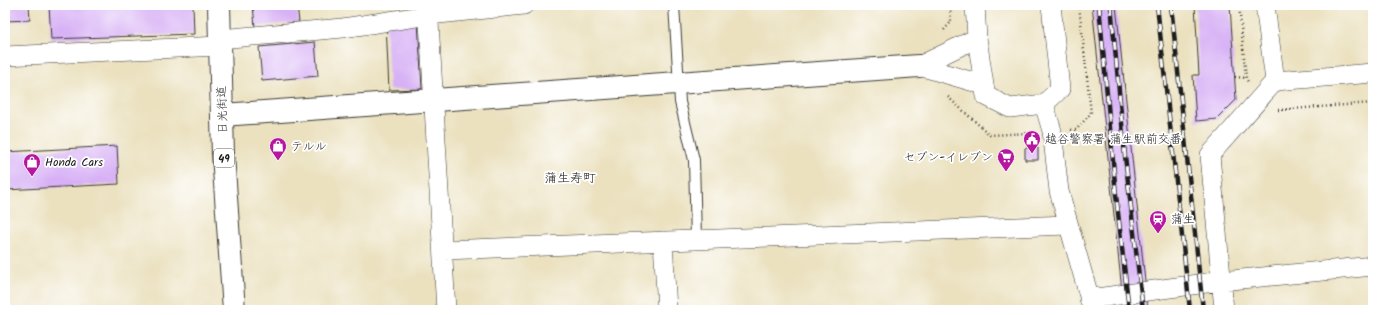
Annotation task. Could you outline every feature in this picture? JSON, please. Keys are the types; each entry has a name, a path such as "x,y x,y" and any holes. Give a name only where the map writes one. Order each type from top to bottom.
{"street":[{"name":"日光街道","path":"219,5 222,115 234,310"},
{"path":"5,56 220,43 343,28 428,10 524,5"},
{"path":"975,5 977,38 986,96 1010,108 1044,104 1060,89 1051,5"},
{"path":"1265,5 1275,81"},
{"path":"428,10 444,250 446,310"},
{"path":"919,66 977,38"},
{"path":"222,115 919,66 984,84"},
{"path":"1224,310 1210,155 1275,81 1373,72"},
{"path":"1044,104 1052,131 1059,191 1067,225 1091,304 1221,281 1373,266"},
{"path":"444,250 1067,225"},
{"path":"663,241 667,310"}],"lane":[{"path":"674,5 680,102 694,160 696,240"}],"path":[{"path":"945,94 990,135 1076,130 1090,113 1079,5"},
{"path":"1235,77 1246,78"}],"building":[{"path":"5,5 29,5 30,20 5,21"},
{"path":"49,5 193,5 194,34 51,39"},
{"path":"253,5 297,5 299,22 255,27"},
{"path":"1092,5 1116,5 1148,310 1124,310"},
{"path":"1195,5 1230,5 1236,100 1217,119 1196,121 1193,75 1199,75"},
{"path":"418,22 422,89 389,90 386,23"},
{"path":"315,42 318,76 262,81 259,47"},
{"path":"117,146 119,184 5,190 5,152"},
{"name":"越谷警察署 蒲生駅前交番","path":"1025,148 1038,148 1038,160 1025,160"}],"railway":[{"path":"1099,5 1116,195 1129,310"},
{"path":"1111,5 1125,156 1143,310"},
{"path":"1157,5 1190,310"},
{"path":"1171,5 1203,310"}],"place":[{"name":"越谷警察署 蒲生駅前交番","path":"1032,154"},
{"name":"テルル","path":"278,161"},
{"name":"セブン-イレブン","path":"1006,172"},
{"name":"Honda Cars","path":"32,177"},
{"name":"蒲生","path":"1158,234"}],"district":[{"name":"蒲生寿町","path":"570,177"}]}
